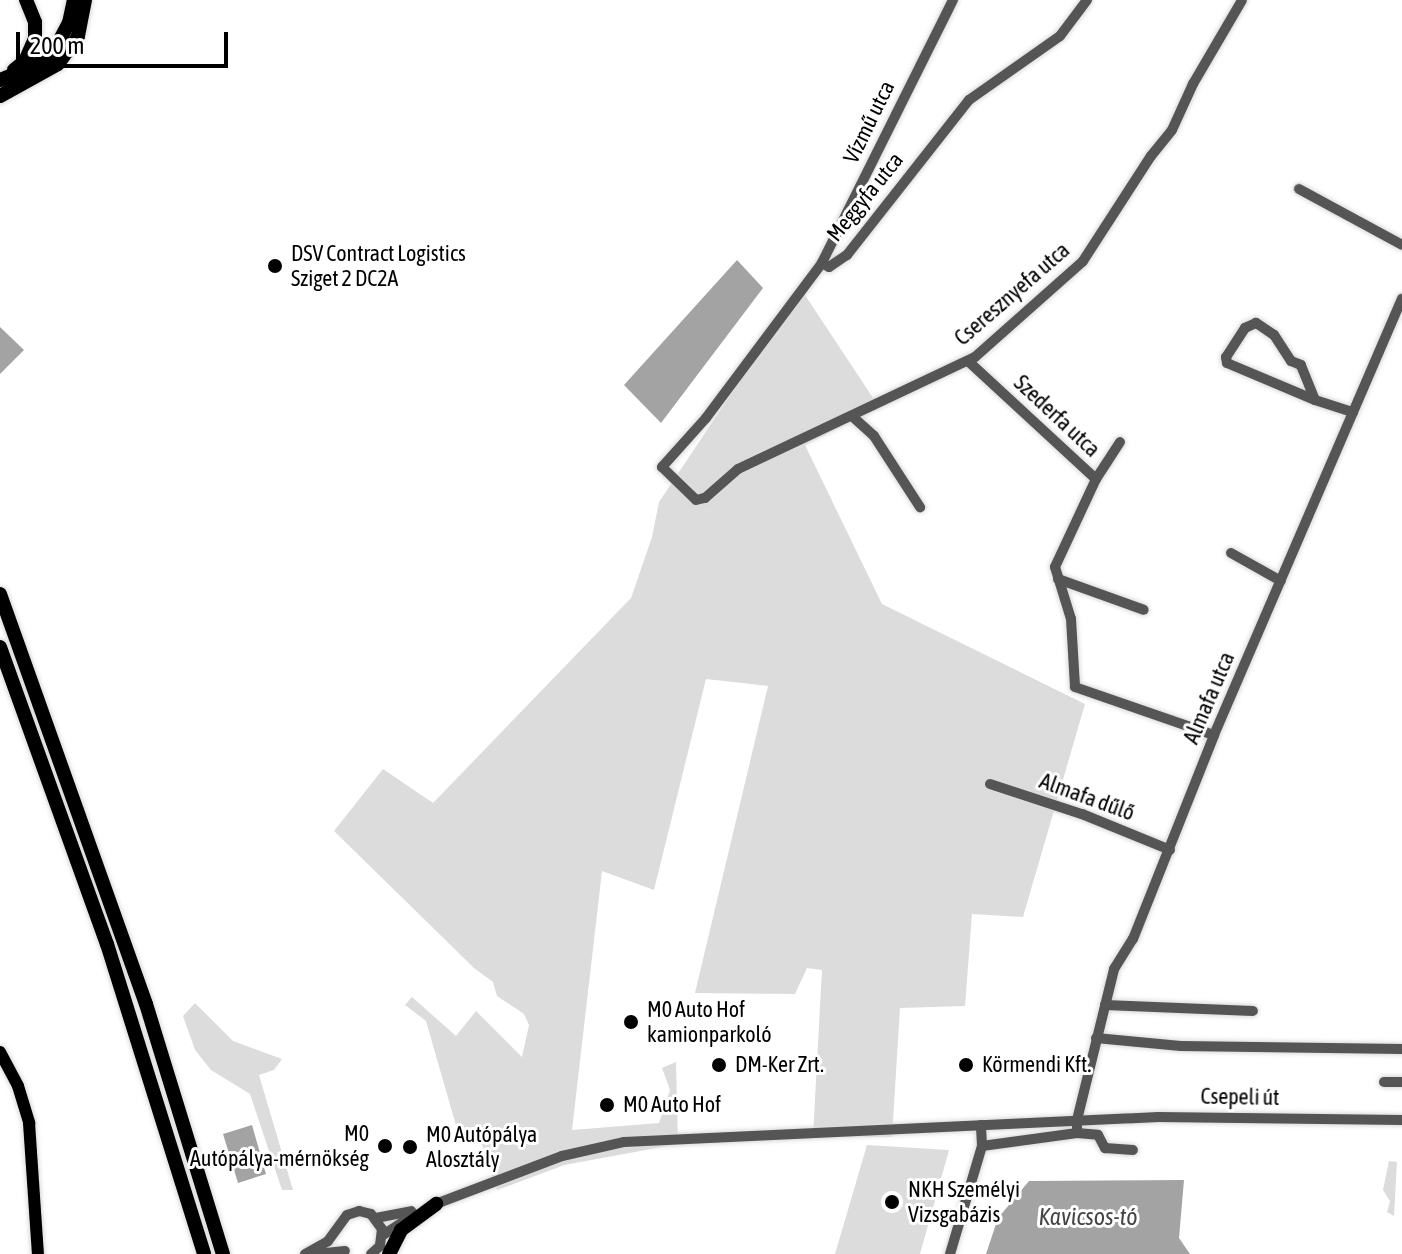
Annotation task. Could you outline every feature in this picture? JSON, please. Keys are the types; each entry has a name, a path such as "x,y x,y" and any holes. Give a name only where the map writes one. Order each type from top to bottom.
{"highway":[{"path":"2,79 25,61 35,39 35,22 26,0"},
{"path":"2,79 35,66 55,49 69,23 74,0"},
{"path":"0,96 58,64 78,36 85,0"},
{"path":"0,594 146,1004 223,1254"},
{"path":"0,647 111,957 204,1254"},
{"path":"381,1249 436,1204"}],"main road":[{"path":"0,1052 18,1086 29,1123 34,1158 38,1254"},
{"path":"31,1254 35,1227"}],"street":[{"name":"Vízmű utca","path":"822,263 953,0"},
{"name":"Meggyfa utca","path":"699,501 662,467 706,418 822,263 829,267 847,255 969,100 1060,36 1087,0"},
{"name":"Cseresznyefa utca","path":"699,501 738,469 968,361 1083,261 1151,156 1172,130 1193,84 1242,0"},
{"path":"1299,189 1402,245"},
{"name":"Almafa utca","path":"1077,1133 1077,1120 1096,1038 1118,961 1133,939 1214,735 1402,299"},
{"path":"1315,400 1301,365 1291,361 1274,335 1256,323 1245,328 1226,357 1227,363 1315,400 1353,412"},
{"name":"Szederfa utca","path":"968,361 1096,479 1055,567 1071,619 1075,687 1214,735"},
{"path":"853,417 874,436 920,507"},
{"path":"1096,479 1120,442"},
{"path":"1231,553 1281,581"},
{"path":"1058,579 1144,610"},
{"name":"Almafa dűlő","path":"990,784 1082,814 1170,850"},
{"path":"1105,1005 1253,1011"},
{"path":"1096,1038 1181,1046 1402,1049"},
{"path":"1384,1082 1402,1082"},
{"name":"Csepeli út","path":"436,1204 521,1170 573,1153 624,1142 1184,1116 1402,1120"},
{"path":"950,1254 982,1146 981,1125"},
{"path":"982,1146 1077,1133 1098,1135 1105,1148 1133,1150"},
{"path":"305,1254 338,1233 342,1220 353,1212 365,1212 376,1218 436,1204"},
{"path":"376,1218 381,1249"},
{"path":"316,1254 348,1253 338,1233"}],"shaded area":[{"path":"801,289 879,407 805,445 882,604 1085,704 1023,917 972,914 965,1006 900,1008 892,1137 813,1136 822,970 807,968 795,994 695,993 768,686 706,679 654,890 602,871 572,1130 659,1123 670,1090 662,1068 676,1062 678,1144 564,1165 497,1190 479,1136 459,1136 426,1021 405,1005 412,997 456,1036 476,1011 522,1057 529,1025 524,1014 497,996 493,982 474,968 334,831 383,769 433,803 631,598 652,537 659,502"},
{"path":"195,1003 233,1041 282,1059 274,1070 259,1075 293,1190 282,1190 250,1094 211,1070 195,1050 183,1016"},
{"name":"NKH Személyi Vizsgabázis","path":"867,1145 949,1150 920,1254 835,1254"},
{"path":"1389,1161 1397,1162 1394,1216 1387,1212 1390,1201 1383,1190"}],"water":[{"path":"737,260 763,288 661,423 624,385"},
{"path":"0,327 24,350 0,374"},
{"path":"252,1125 266,1174 238,1183 223,1134"},
{"name":"Kavicsos-tó","path":"1184,1180 1179,1238 1190,1254 986,1254 998,1218 1029,1181"}],"place":[{"name":"DSV Contract Logistics Sziget 2 DC2A","path":"275,266"},
{"name":"M0 Auto Hof kamionparkoló","path":"631,1022"},
{"name":"DM-Ker Zrt.","path":"719,1065"},
{"name":"Körmendi Kft.","path":"966,1065"},
{"name":"M0 Auto Hof","path":"607,1105"},
{"name":"M0 Autópálya-mérnökség","path":"385,1146"},
{"name":"M0 Autópálya Alosztály","path":"410,1147"},
{"name":"NKH Személyi Vizsgabázis","path":"892,1202"}]}
